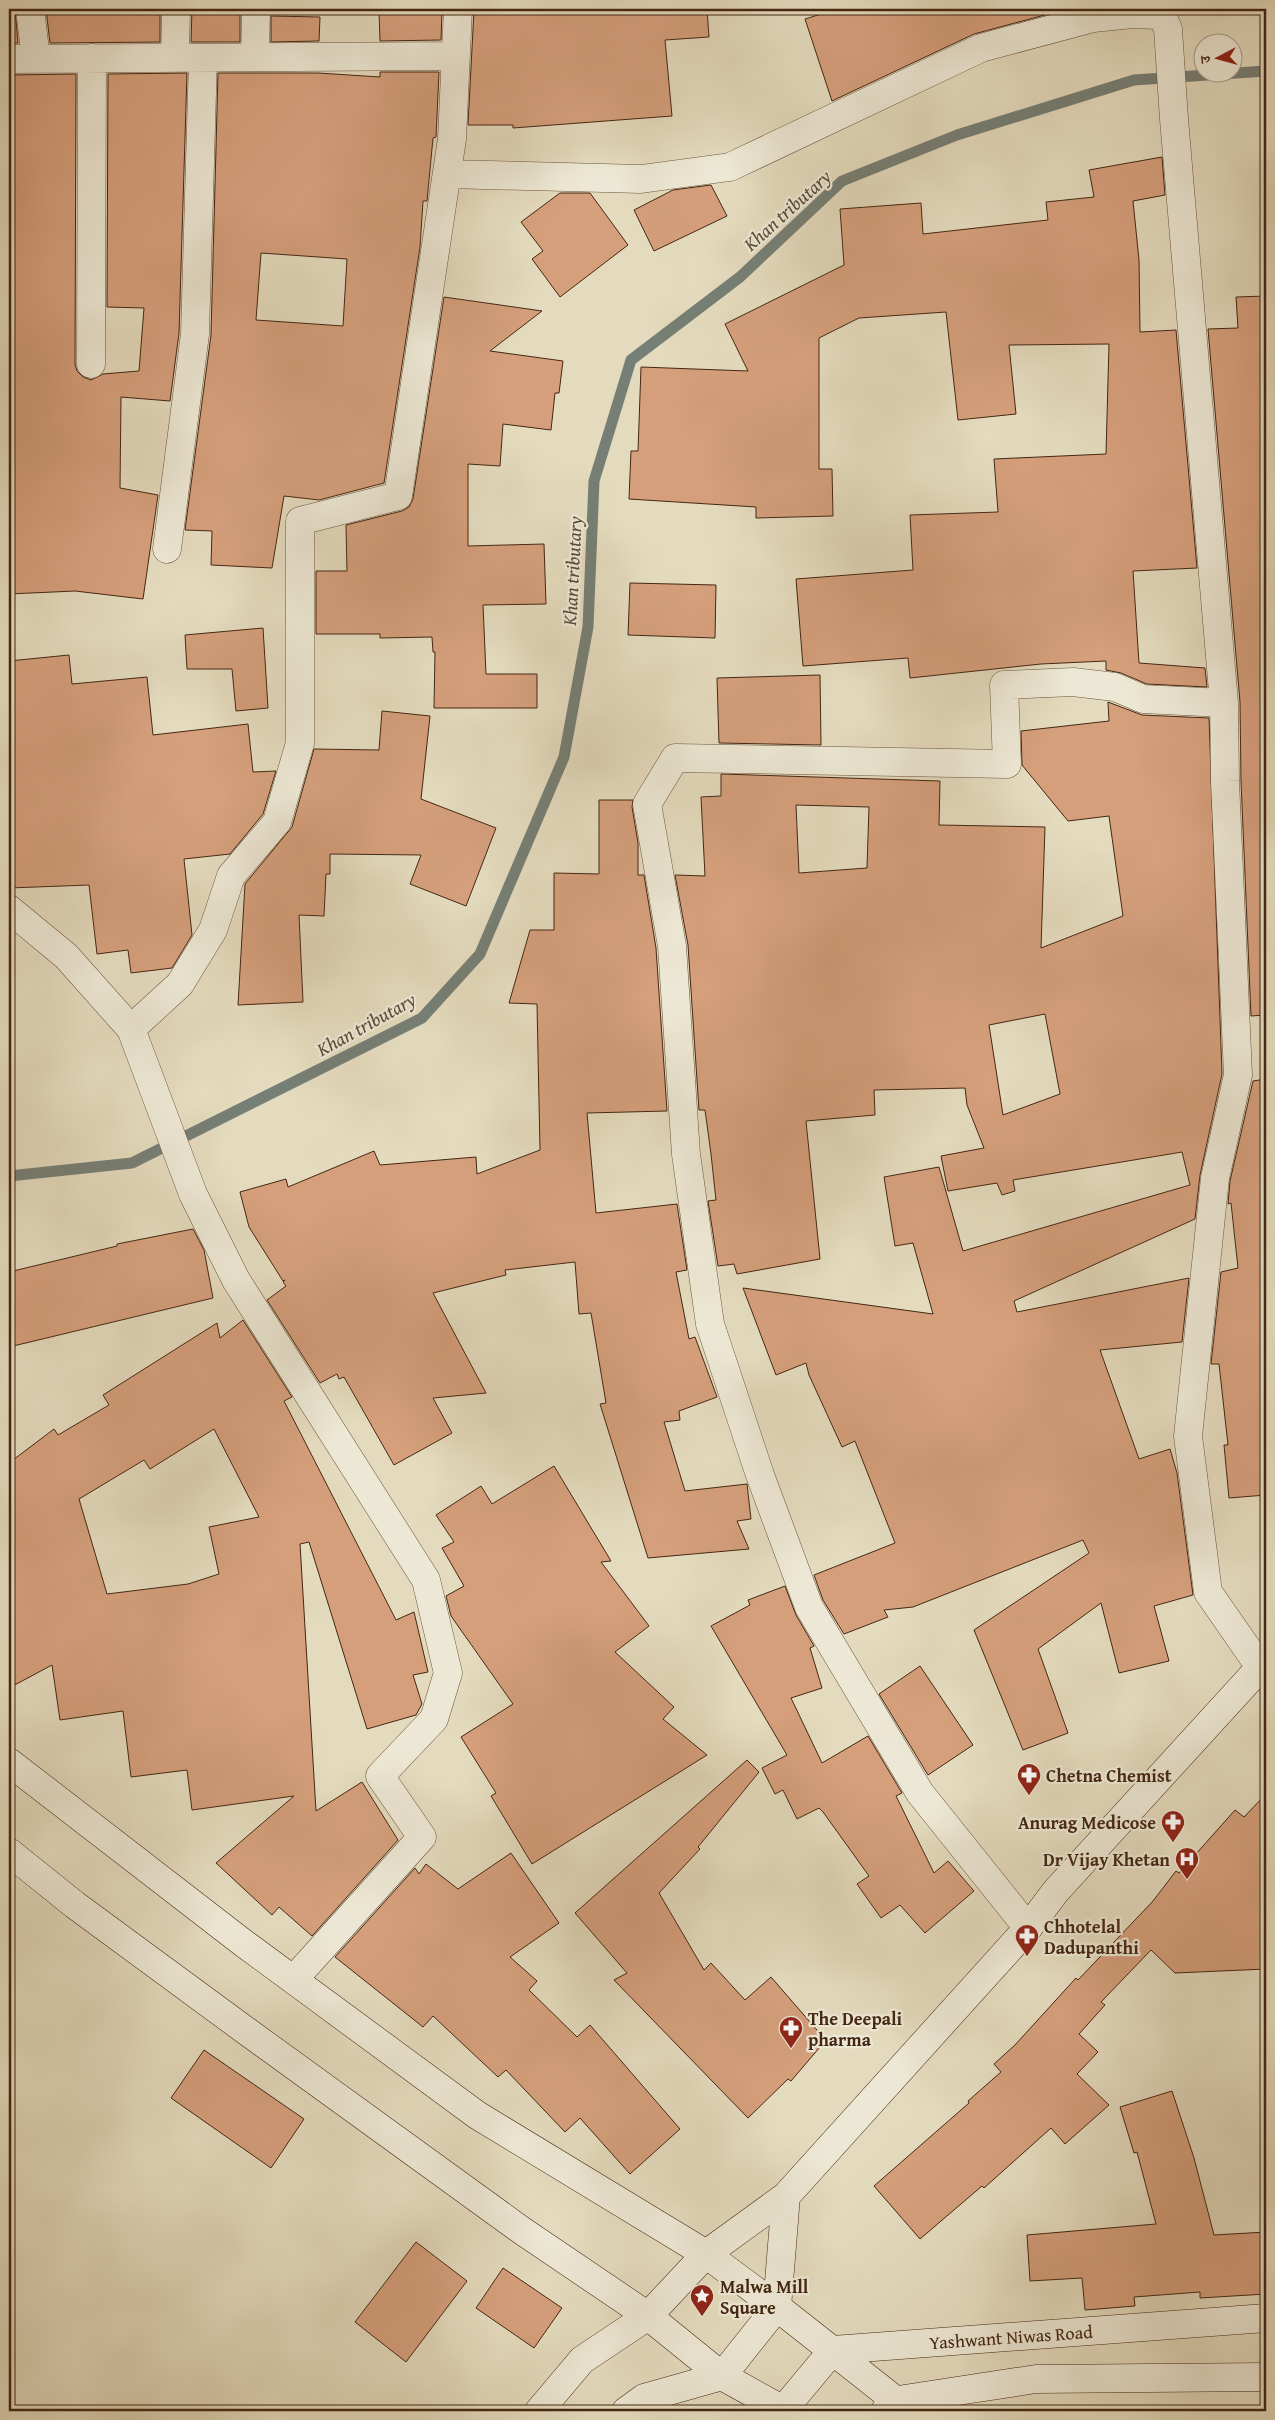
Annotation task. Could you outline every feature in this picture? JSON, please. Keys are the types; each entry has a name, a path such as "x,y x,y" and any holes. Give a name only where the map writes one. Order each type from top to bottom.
{"street":[{"path":"30,9 36,59"},
{"path":"175,57 176,9"},
{"path":"255,56 256,9"},
{"path":"131,1029 180,984 213,930 231,876 277,822 300,743 300,521 398,496 452,140 454,56 458,9"},
{"path":"447,174 641,179 730,167 981,48 1093,18 1147,11 1157,15 1164,20 1168,29 1224,703 1225,781 1238,1075 1215,1178 1188,1436 1208,1592 1263,1664 1056,1891 1028,1928 786,2196 706,2254 648,2316 582,2360 539,2411"},
{"path":"9,59 454,56"},
{"path":"91,364 92,58"},
{"path":"167,549 195,334 203,58"},
{"path":"1028,1928 920,1793 809,1607 760,1475 710,1324 686,1154 677,1048 672,946 647,804 675,758 1007,764 1004,685 1073,682 1115,687 1143,699 1224,703"},
{"path":"9,909 66,956 131,1029 193,1194 236,1280 426,1580 448,1673 434,1719 380,1776 422,1837 294,1980"},
{"path":"9,1762 234,1936 477,2115 706,2254 833,2350 897,2408 1036,2379 1266,2377"},
{"path":"9,1852 75,1905 245,2030 521,2230 648,2316 722,2376 784,2411 833,2350"},
{"path":"626,2411 644,2398 722,2376 777,2306 786,2196"},
{"name":"Yashwant Niwas Road","path":"833,2350 1266,2318"}],"building":[{"path":"9,9 15,9 18,43 9,43"},
{"path":"46,9 160,9 160,42 50,43"},
{"path":"192,9 240,9 240,42 191,42"},
{"path":"707,9 709,37 665,40 672,116 513,128 513,125 468,125 474,10"},
{"path":"837,9 1067,9 974,34 832,101 805,19"},
{"path":"442,11 441,40 380,41 379,12"},
{"path":"271,16 320,17 319,41 271,42"},
{"path":"380,72 439,72 436,137 433,138 427,201 423,201 420,247 384,483 319,500 284,496 272,568 211,565 212,531 185,530 211,335 218,73 318,73 380,77","holes":["261,253 347,259 343,326 256,320"]},
{"path":"187,73 179,333 170,401 121,397 120,488 158,495 143,599 75,591 9,594 9,75 76,74 75,364 77,371 83,377 91,380 103,374 139,371 144,308 107,307 108,74"},
{"path":"1162,157 1165,195 1133,201 1139,260 1140,332 1176,330 1197,568 1133,571 1139,663 1205,668 1207,687 1147,684 1121,673 1106,670 1106,661 1041,664 910,678 908,658 803,666 796,579 913,570 910,515 998,512 994,459 1106,454 1109,344 1009,345 1016,414 958,420 946,312 859,318 819,338 819,469 832,469 833,516 756,518 756,507 629,499 631,451 638,451 641,367 748,371 725,324 844,265 840,209 921,203 923,234 1048,220 1046,202 1094,197 1089,170"},
{"path":"711,185 727,216 654,251 634,210 673,190"},
{"path":"560,193 590,193 628,245 560,297 532,259 543,251 521,222"},
{"path":"1266,296 1266,1015 1251,1016 1241,781 1240,702 1208,329 1238,328 1236,297"},
{"path":"444,297 542,311 490,351 563,361 559,393 555,393 551,430 503,424 500,466 468,464 468,546 544,544 546,604 483,605 486,674 537,674 537,708 434,708 435,652 433,652 432,637 380,638 380,634 316,634 316,571 347,571 346,525 402,511 409,507 413,499"},
{"path":"630,583 716,585 715,638 628,635"},
{"path":"263,628 268,708 236,711 232,669 187,669 185,635"},
{"path":"69,655 72,684 147,677 153,735 248,724 253,772 276,771 263,814 230,854 184,859 192,935 172,968 131,973 128,950 97,954 89,885 9,888 9,661"},
{"path":"820,675 821,745 719,743 717,678"},
{"path":"1108,702 1142,715 1209,718 1222,1074 1200,1175 1195,1219 1014,1301 1017,1312 1189,1278 1182,1342 1100,1350 1139,1459 1170,1449 1177,1473 1193,1595 1154,1606 1169,1661 1119,1673 1101,1603 1038,1649 1068,1733 1023,1750 974,1630 1089,1553 1083,1540 913,1607 884,1610 888,1617 844,1634 823,1600 814,1575 895,1543 855,1441 842,1447 809,1375 806,1363 776,1375 743,1288 933,1314 913,1243 895,1246 884,1177 939,1167 963,1251 1190,1185 1182,1152 1013,1180 1015,1191 1002,1195 997,1183 948,1191 941,1156 984,1148 967,1105 965,1088 874,1090 875,1115 806,1121 820,1259 737,1274 734,1264 718,1266 708,1201 716,1200 711,1154 705,1110 699,1110 688,945 675,875 705,876 701,797 721,796 721,774 940,781 939,825 1045,827 1041,948 1123,916 1109,816 1068,821 1022,765 1021,731 1109,721","holes":["796,805 869,807 867,868 799,873","1045,1014 1060,1094 1003,1115 989,1025"]},
{"path":"382,711 430,716 421,799 496,828 466,906 410,884 421,855 330,854 330,874 326,874 324,916 299,915 303,1002 238,1005 245,884 292,827 314,749 379,750"},
{"path":"599,800 633,800 632,807 638,843 638,875 644,875 656,948 667,1111 587,1113 596,1213 677,1204 687,1270 676,1272 689,1339 695,1337 717,1397 679,1411 680,1420 664,1422 685,1491 747,1484 751,1519 737,1521 749,1549 648,1558 600,1404 606,1403 591,1313 579,1314 575,1262 505,1270 506,1275 433,1293 486,1393 433,1398 452,1433 394,1465 344,1377 339,1379 337,1374 320,1383 267,1300 286,1286 283,1282 285,1280 283,1281 249,1227 240,1192 286,1179 288,1187 374,1151 380,1165 476,1157 477,1174 540,1150 537,1004 509,1003 530,930 554,930 554,873 599,874"},
{"path":"1266,1079 1266,1495 1229,1498 1224,1445 1228,1445 1219,1364 1211,1364 1221,1272 1238,1268 1231,1203 1228,1204 1230,1181 1253,1081"},
{"path":"193,1229 204,1250 213,1298 9,1347 9,1272 117,1246 117,1244"},
{"path":"243,1320 292,1397 284,1401 396,1620 414,1612 428,1672 413,1675 422,1704 416,1715 367,1729 309,1542 300,1544 316,1811 362,1782 398,1840 312,1936 279,1907 272,1915 216,1863 294,1796 192,1810 187,1770 131,1777 123,1711 60,1720 52,1665 9,1688 9,1463 54,1429 58,1435 109,1405 103,1395 217,1323 220,1338","holes":["214,1429 259,1517 209,1527 219,1574 188,1584 107,1594 79,1499 144,1460 150,1469"]},
{"path":"554,1466 611,1561 601,1562 649,1626 615,1652 674,1707 663,1719 707,1755 532,1864 491,1796 496,1793 461,1737 513,1704 451,1616 446,1596 464,1586 442,1548 454,1542 436,1515 481,1486 492,1504"},
{"path":"785,1586 796,1615 814,1646 810,1648 822,1688 791,1698 822,1763 868,1736 902,1793 896,1796 934,1873 948,1861 974,1891 925,1933 900,1905 881,1918 857,1884 869,1876 823,1812 819,1808 797,1819 783,1790 775,1794 762,1768 787,1755 711,1626 750,1605 748,1600"},
{"path":"920,1666 973,1745 928,1775 879,1694"},
{"path":"747,1760 759,1772 698,1847 700,1849 659,1893 704,1970 711,1963 745,2000 771,1977 823,2037 820,2047 791,2081 788,2079 748,2118 614,1980 627,1973 575,1913"},
{"path":"1266,1794 1266,1969 1175,1973 1151,1950 1101,2002 1105,2005 1079,2034 1098,2052 1077,2074 1109,2105 1065,2144 1051,2128 984,2188 982,2186 920,2239 874,2186 969,2103 968,2101 1001,2072 994,2064 1015,2045 1076,1978 1078,1980 1153,1901 1176,1871 1179,1873 1235,1810 1244,1817"},
{"path":"511,1853 559,1923 510,1957 537,1981 529,1990 577,2037 590,2025 680,2129 630,2174 580,2118 565,2132 506,2070 498,2077 433,2016 423,2027 335,1957 415,1868 419,1874 426,1864 458,1889"},
{"path":"204,2050 304,2119 271,2168 171,2098"},
{"path":"1172,2091 1194,2158 1214,2235 1266,2232 1266,2294 1200,2298 1200,2292 1134,2297 1135,2306 1085,2310 1082,2278 1030,2281 1027,2235 1156,2224 1137,2152 1134,2153 1120,2107"},
{"path":"416,2242 467,2281 406,2362 355,2322"},
{"path":"503,2268 562,2308 534,2348 476,2308"}],"waterway":[{"name":"Khan tributary","path":"9,1176 132,1163 422,1018 480,954 564,757 588,627 594,481 631,360 740,277 842,181 957,135 1134,80 1266,71"}],"place":[{"name":"Chetna Chemist","path":"1029,1796"},
{"name":"Anurag Medicose","path":"1173,1843"},
{"name":"Dr Vijay Khetan","path":"1187,1880"},
{"name":"Chhotelal Dadupanthi","path":"1027,1957"},
{"name":"The Deepali pharma","path":"791,2049"},
{"name":"Malwa Mill Square","path":"702,2317"}]}
